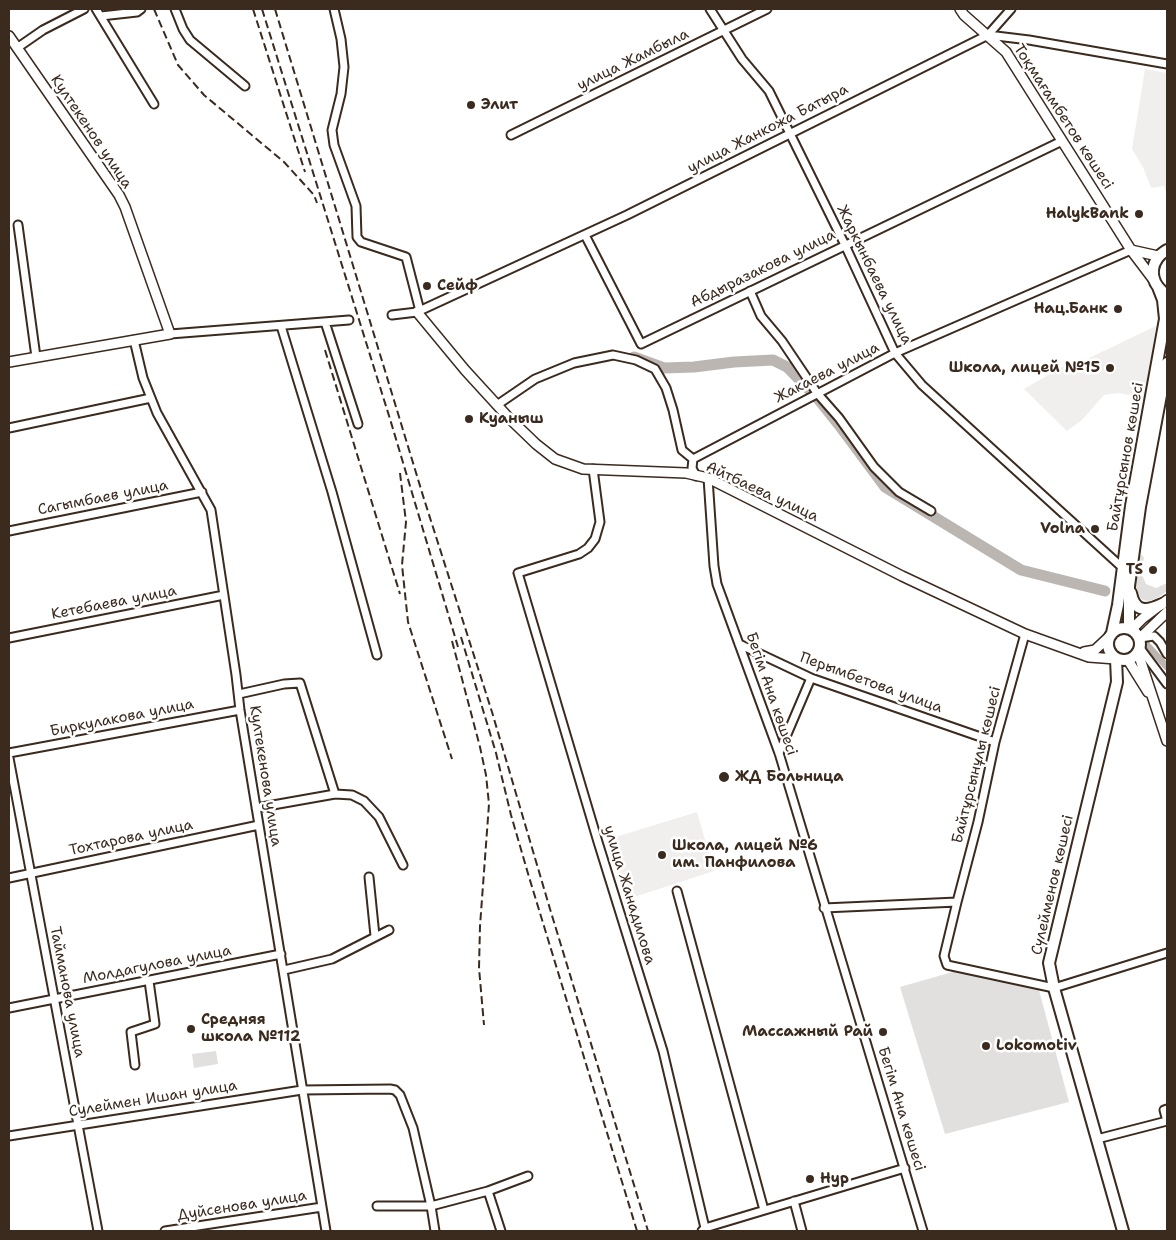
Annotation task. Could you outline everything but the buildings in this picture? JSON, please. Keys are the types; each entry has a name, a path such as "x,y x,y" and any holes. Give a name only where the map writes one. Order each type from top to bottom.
{"main road":[{"path":"1164,251 1154,263 1152,271 1156,283 1167,294"},
{"name":"Байтұрсынов көшесі","path":"1130,629 1127,571 1131,506 1166,319 1163,300 1156,283"},
{"name":"Байтұрсынов көшесі","path":"1111,634 1127,571 1167,363"},
{"path":"1129,586 1134,603 1140,608 1149,609 1166,605"},
{"path":"1120,628 1130,629 1139,647 1128,660 1116,659 1109,651 1108,646 1111,634 1120,628"},
{"name":"Сүлейменов көшесі","path":"1116,659 1117,682 1049,962 1054,988 1123,1231"}],"street":[{"path":"17,48 43,30 84,9"},
{"path":"96,9 154,104"},
{"path":"101,16 137,12 141,9"},
{"path":"175,9 183,29 190,40 245,86"},
{"path":"334,9 341,39 344,67 341,94 332,130 334,145 356,206 357,237 362,242 406,257 419,312"},
{"name":"Жаркынбаева улица","path":"710,9 742,59 769,91 845,245 895,353 922,385 1127,571"},
{"name":"улица Жамбыла","path":"510,135 767,9"},
{"name":"Тоқмағамбетов көшесі","path":"960,9 964,16 1006,52 1131,250 1156,283"},
{"path":"988,35 1011,9"},
{"path":"988,35 1167,64"},
{"name":"улица Жанкожа Батыра","path":"392,315 419,312 585,235 988,35"},
{"name":"Култекенов улица","path":"9,36 119,195 170,334"},
{"name":"Абдыразакова улица","path":"585,235 641,344 1062,141"},
{"path":"18,225 36,357"},
{"path":"1131,250 1164,251"},
{"name":"Жакаева улица","path":"694,459 895,353 1131,250"},
{"path":"750,291 761,316 782,341 817,393 839,418 874,467 899,492 931,511"},
{"name":"Айтбаева улица","path":"419,312 465,370 546,453 575,467 686,473 708,478 902,576 1025,634 1074,652 1116,659"},
{"path":"9,362 170,334 349,320"},
{"path":"325,322 358,424"},
{"path":"280,326 332,492 377,655"},
{"name":"Култекенова улица","path":"134,340 144,378 157,413 202,492 210,510 240,710 326,1231"},
{"path":"497,404 535,379 574,363 613,355 636,360 655,369 666,388 682,450 694,459 692,468 696,476"},
{"path":"9,428 151,398"},
{"name":"улица Жанадилова","path":"593,469 600,522 595,539 588,548 579,554 518,573 598,842 663,1051 704,1230"},
{"name":"Бегім Ана көшесі","path":"708,478 717,584 779,753 824,908 923,1231"},
{"name":"Сагымбаев улица","path":"9,530 202,492"},
{"name":"Кетебаева улица","path":"9,638 224,595"},
{"path":"1130,629 1142,619 1166,605"},
{"path":"1166,605 1139,647 1167,741"},
{"name":"Байтұрсынұлы көшесі","path":"1025,634 995,742 978,822 944,956 947,965 1054,988"},
{"path":"1074,652 1087,653 1095,650 1111,634"},
{"path":"1139,647 1154,636 1167,654"},
{"name":"Перымбетова улица","path":"739,644 811,678 995,742"},
{"path":"1139,647 1167,684"},
{"path":"1128,660 1156,705"},
{"path":"779,753 811,678"},
{"path":"239,694 284,684 300,683 335,794"},
{"name":"Биркулакова улица","path":"9,753 240,710"},
{"name":"Тайманова улица","path":"9,758 98,1231"},
{"path":"256,808 335,794 352,795 364,801 379,817 403,866"},
{"name":"Тохтарова улица","path":"9,878 259,826"},
{"path":"369,876 375,936"},
{"path":"677,890 764,1210"},
{"path":"824,908 957,902"},
{"path":"284,970 332,959 389,930"},
{"path":"1054,988 1167,953"},
{"name":"Молдагулова улица","path":"9,1008 281,954"},
{"path":"135,1065 131,1032 155,1024 149,981"},
{"name":"Сулеймен Ишан улица","path":"9,1136 302,1090 390,1089 395,1090 400,1095 413,1128 431,1206"},
{"path":"1097,1139 1167,1121 1164,1110 1167,1109"},
{"path":"704,1230 905,1168"},
{"path":"377,1206 431,1206 488,1190 528,1176"},
{"path":"488,1190 500,1231"},
{"path":"794,1201 802,1231"},
{"path":"431,1206 435,1231"},
{"name":"Дуйсенова улица","path":"165,1231 322,1207"}],"shaded area":[{"path":"1145,69 1167,73 1167,195 1164,186 1151,188 1143,167 1132,149"},
{"path":"1156,326 1145,398 1119,393 1104,395 1082,420 1067,431 1024,389 1064,366 1087,359"},
{"path":"1142,555 1144,558 1141,573 1146,584 1156,588 1167,583 1167,591 1156,599 1147,601 1141,599 1136,585 1139,556"},
{"name":"Школа, лицей №6 им. Панфилова","path":"697,812 714,871 628,899 609,839"},
{"name":"Lokomotiv","path":"963,969 1039,990 1069,1102 945,1134 900,987"},
{"path":"216,1051 218,1064 194,1068 192,1054"}],"waterway":[{"path":"634,357 664,368 773,360 787,367 819,400 885,487 1021,570 1105,591"},
{"path":"1146,644 1167,667"}],"railway":[{"path":"154,9 178,65 204,95 284,162 314,195 317,203"},
{"path":"253,9 305,172"},
{"path":"262,9 390,419 458,647"},
{"path":"275,9 424,499 492,712 648,1231"},
{"path":"325,350 400,594"},
{"path":"400,473 406,522 402,565 408,622 452,759"},
{"path":"461,637 496,753 529,877 637,1231"},
{"path":"452,641 480,747 486,775 489,804 480,926 479,968 484,1025"}],"place":[{"name":"Элит","path":"471,105"},
{"name":"HalykBank","path":"1139,214"},
{"name":"Сейф","path":"427,286"},
{"name":"Нац.Банк","path":"1118,309"},
{"name":"Школа, лицей №15","path":"1110,368"},
{"name":"Куаныш","path":"469,419"},
{"name":"Volna","path":"1095,529"},
{"name":"TS","path":"1153,570"},
{"name":"ЖД Больница","path":"724,777"},
{"name":"Школа, лицей №6 им. Панфилова","path":"662,855"},
{"name":"Средняя школа №112","path":"191,1029"},
{"name":"Массажный Рай","path":"883,1032"},
{"name":"Lokomotiv","path":"986,1046"},
{"name":"Нур","path":"810,1179"}]}
